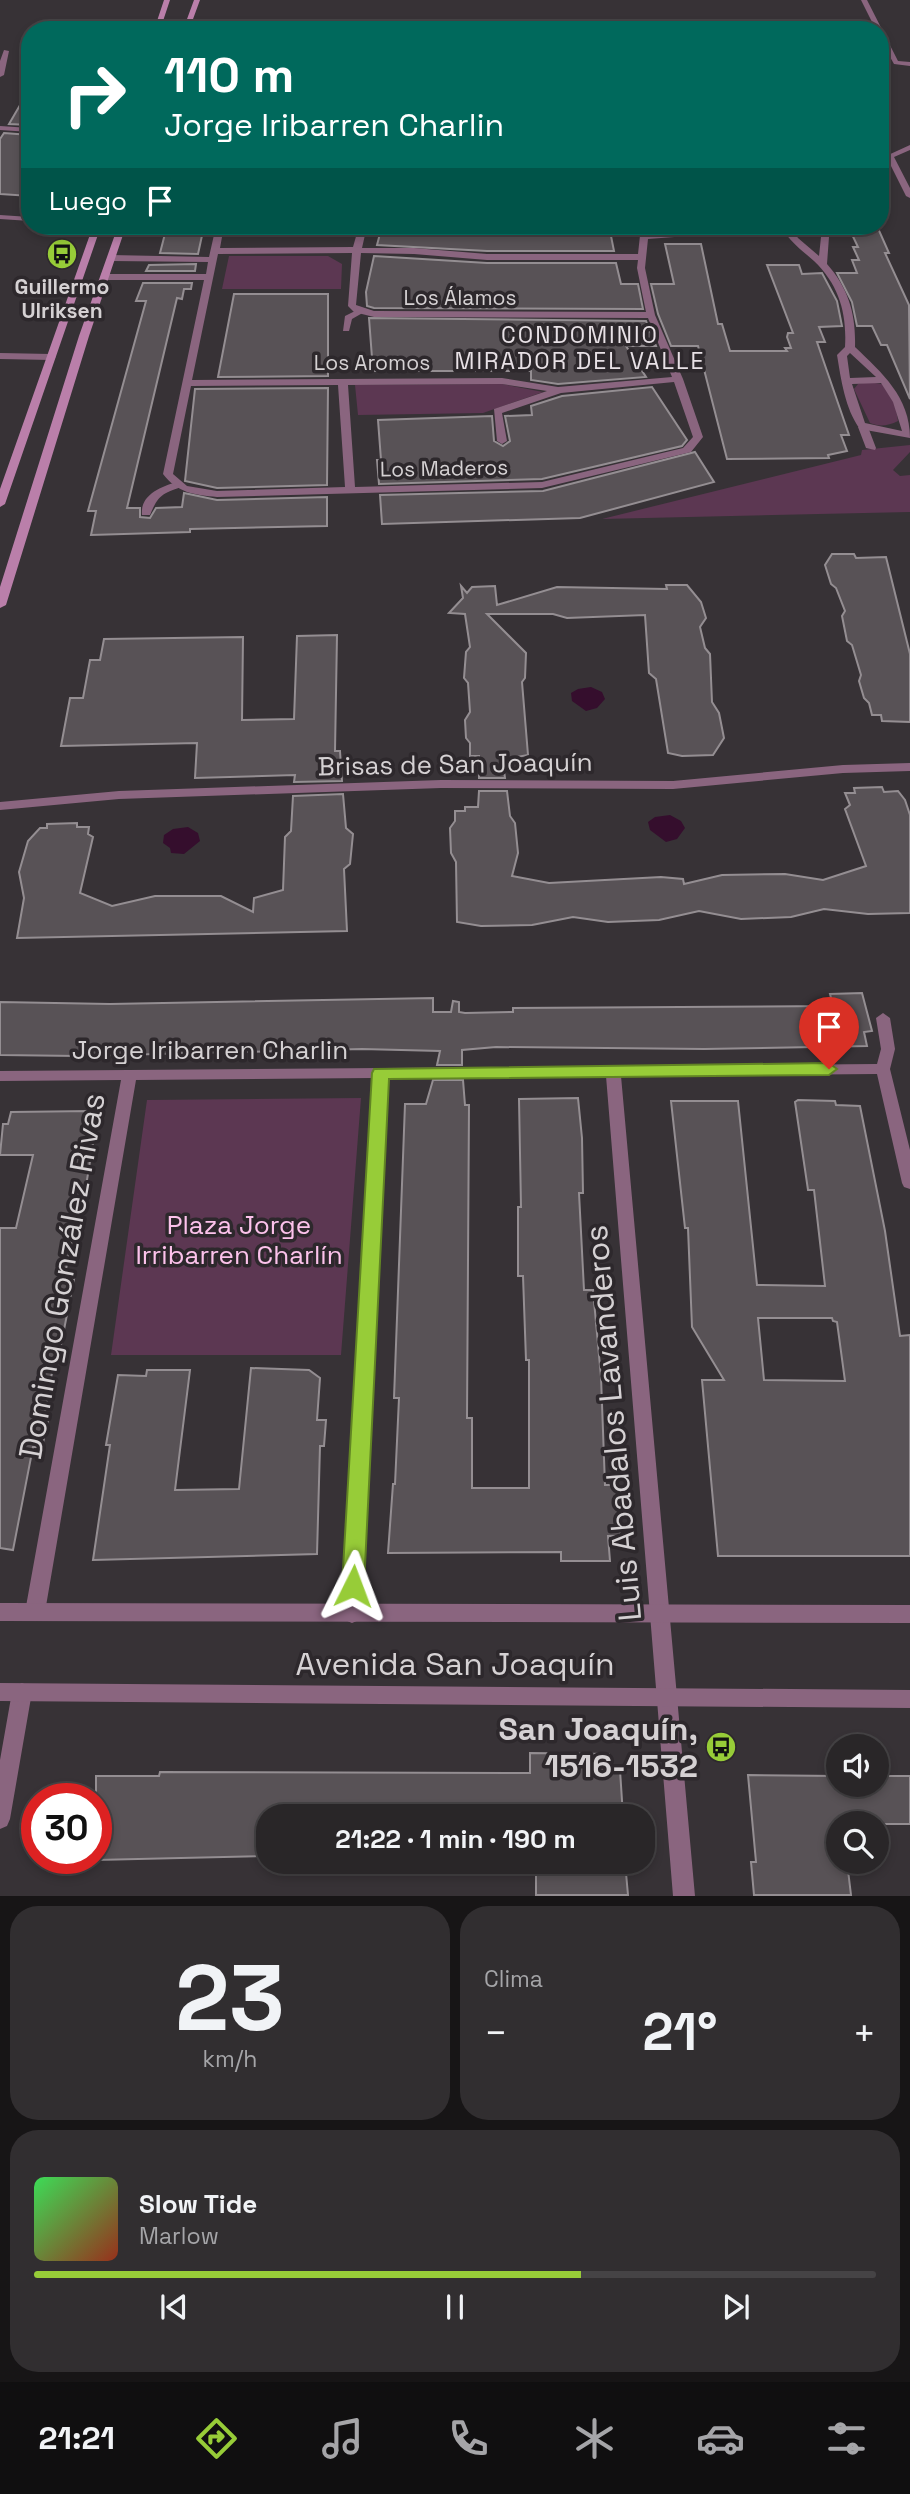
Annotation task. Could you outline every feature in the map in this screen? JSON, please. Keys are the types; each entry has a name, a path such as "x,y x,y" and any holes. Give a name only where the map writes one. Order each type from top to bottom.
{"main road":[{"path":"160,21 167,0"},
{"path":"189,21 197,0"},
{"path":"0,504 94,235"},
{"path":"0,605 80,348 119,235"}],"street":[{"path":"864,0 875,21"},
{"path":"889,49 896,63 910,64"},
{"path":"0,75 6,51"},
{"path":"0,128 21,129"},
{"path":"910,147 890,156 910,196"},
{"path":"0,218 21,219"},
{"path":"146,513 149,498 153,494 177,485 168,474 217,235"},
{"path":"360,235 356,250 352,306 362,311"},
{"name":"Los Maderos","path":"177,485 191,491 217,494 542,485 687,450 698,437 678,379 651,315 641,257 643,235"},
{"path":"792,235 823,264 850,310 850,348 884,380 898,402 909,435 863,427"},
{"path":"805,235 817,238"},
{"path":"818,235 823,264"},
{"path":"111,258 356,250 487,257 641,257"},
{"path":"105,277 209,277"},
{"path":"346,329 348,318 362,311"},
{"name":"Los Álamos","path":"362,311 374,314 651,315"},
{"path":"850,348 842,355 846,381 871,448"},
{"path":"0,356 51,357"},
{"name":"Los Aromos","path":"502,440 497,411 558,390 678,379"},
{"path":"846,381 884,380"},
{"name":"Los Aromos","path":"186,383 502,381 558,390"},
{"path":"344,382 350,490"},
{"name":"Brisas de San Joaquín","path":"0,806 119,796 441,784 673,785 843,769 910,767"},
{"path":"883,1018 888,1049 883,1069 910,1183"},
{"name":"Jorge Iribarren Charlin","path":"0,1076 883,1069"},
{"name":"Luis Abadalos Lavanderos","path":"613,1071 684,1895"},
{"path":"352,1614 380,1073"},
{"name":"Domingo González Rivas","path":"35,1612 129,1075"},
{"name":"Avenida San Joaquín","path":"0,1612 910,1614"},
{"name":"Avenida San Joaquín","path":"0,1692 910,1699"},
{"path":"0,1819 22,1692"}],"green space":[{"path":"229,256 328,256 342,264 341,289 222,289"},
{"path":"502,384 543,392 483,413 358,415 355,385"},
{"path":"858,384 882,384 895,404 898,421 884,425 870,423 854,389"},
{"path":"910,445 910,452 893,470 900,476 910,475 910,512 602,519 861,455 862,450"},
{"name":"Plaza Jorge Irribarren Charlín","path":"361,1098 341,1355 111,1355 147,1100"}],"shaded area":[{"path":"591,687 602,692 605,699 597,708 586,711 572,701 571,693"},
{"path":"670,815 681,821 685,828 677,839 666,842 650,830 648,822 655,817"},
{"path":"188,827 198,833 200,841 184,854 171,853 170,848 163,843 164,835 173,829"}],"building":[{"path":"21,103 21,125 9,124"},
{"path":"4,133 21,134 21,195 0,194 0,139"},
{"path":"165,235 202,235 198,254 160,253"},
{"path":"380,235 611,235 614,251 487,251 377,245"},
{"path":"852,235 881,235 889,253 885,253 909,305 910,399 887,345 881,345 872,326 857,326 852,302 837,273 857,273 852,260 859,260 853,247 858,247"},
{"path":"665,244 701,244 718,324 722,324 730,351 787,351 785,348 791,348 787,337 788,333 793,333 767,265 799,265 802,274 822,273 837,301 842,326 819,327 825,342 817,342 849,435 841,435 847,451 828,455 829,458 727,459 698,346 671,346 658,314 651,284 674,284"},
{"path":"374,256 487,263 616,263 621,284 638,284 643,309 374,308 367,306 366,292"},
{"path":"196,264 195,271 146,271 149,265"},
{"path":"143,283 192,283 191,289 184,289 182,299 177,298 127,508 140,508 140,517 150,518 156,508 182,507 184,493 217,500 327,497 327,526 190,529 190,532 91,535 96,511 88,511 146,301 136,301"},
{"path":"234,294 328,294 328,376 218,377"},
{"path":"369,318 646,321 656,346 626,346 646,377 558,384 531,380 531,371 373,371"},
{"path":"652,387 687,440 682,446 542,479 379,484 377,460 381,460 378,420 492,416 494,441 503,446 510,441 505,416 532,415 531,406 562,396"},
{"path":"328,388 327,485 217,488 185,481 195,389"},
{"path":"695,452 714,482 580,518 382,524 380,495 543,491"},
{"path":"832,554 854,554 856,558 886,557 910,654 910,722 882,721 881,715 872,715 869,703 864,698 859,681 861,675 852,645 847,641 842,616 845,611 825,565"},
{"path":"666,585 687,585 701,602 706,618 700,627 705,648 710,654 712,702 719,713 724,738 713,755 682,756 668,753 656,679 649,673 645,615 567,618 553,614 487,614 526,653 525,678 522,682 528,755 511,758 511,763 503,763 505,778 479,778 479,756 470,756 470,743 466,738 465,720 470,712 468,683 464,678 466,652 470,647 465,614 449,613 463,598 461,586 467,593 472,587 495,586 497,605 557,587 667,589"},
{"path":"337,635 335,751 340,751 342,781 294,782 295,775 195,778 197,743 61,746 70,698 83,698 90,660 100,660 104,639 243,637 242,720 294,719 297,636"},
{"path":"882,787 884,792 898,791 905,800 910,815 910,913 868,914 824,909 791,917 741,919 699,911 659,920 608,922 573,917 532,925 481,926 457,922 456,862 451,853 450,828 455,821 455,811 465,811 465,807 478,807 479,791 507,791 510,816 515,823 518,853 512,876 549,883 661,877 683,879 684,884 722,875 785,874 823,880 866,866 845,809 850,805 845,793 855,793 854,788"},
{"path":"343,794 346,828 353,834 350,864 344,869 347,931 17,938 24,898 19,872 28,841 40,828 47,828 47,824 77,823 77,827 89,827 88,834 93,837 80,893 112,906 155,896 221,896 253,912 254,898 283,890 285,837 291,831 293,796"},
{"path":"862,993 872,1031 864,1032 867,1046 704,1049 496,1047 462,1050 462,1065 437,1065 440,1051 362,1049 78,1056 0,1055 0,1002 110,1004 433,998 433,1012 451,1012 453,1001 459,1002 459,1012 465,1013 513,1012 513,1008 833,1006 830,994"},
{"path":"433,1080 463,1080 465,1105 469,1105 467,1418 472,1418 472,1488 529,1488 529,1360 526,1360 523,1276 518,1276 518,1207 521,1207 519,1099 578,1098 582,1138 583,1193 579,1193 584,1290 593,1290 601,1377 605,1485 618,1485 620,1536 608,1536 610,1561 561,1561 561,1552 388,1553 399,1398 394,1398 405,1104 426,1104"},
{"path":"671,1101 738,1101 757,1285 825,1286 814,1190 808,1190 795,1102 835,1101 836,1105 860,1106 885,1231 900,1336 910,1335 910,1556 718,1556 702,1380 724,1380 692,1327 688,1228 685,1228","holes":["758,1318 832,1318 837,1322 845,1381 764,1380"]},
{"path":"91,1111 89,1124 96,1124 82,1211 78,1210 65,1274 75,1274 61,1345 57,1345 44,1417 49,1417 42,1447 33,1447 13,1550 0,1548 0,1228 16,1228 33,1155 0,1155 3,1124 8,1124 11,1112"},
{"path":"251,1368 309,1370 320,1378 317,1420 326,1420 324,1446 320,1446 317,1554 93,1560 110,1445 106,1445 118,1375 146,1376 147,1370 190,1370 175,1490 239,1489"},
{"path":"530,1753 609,1754 609,1770 620,1770 622,1804 256,1804 256,1856 112,1860 112,1783 96,1783 96,1776 159,1776 160,1772 530,1773"},
{"path":"748,1775 826,1776 826,1797 889,1797 889,1776 910,1776 910,1824 889,1824 889,1811 826,1811 826,1874 848,1874 851,1895 754,1895 751,1862 756,1862"},
{"path":"536,1874 626,1874 628,1895 536,1895"}],"place":[{"name":"Guillermo Ulriksen","path":"62,254"},
{"name":"San Joaquín, 1516-1532","path":"721,1747"}],"district":[{"name":"CONDOMINIO MIRADOR DEL VALLE","path":"580,348"}],"route":[{"path":"353,1586 380,1073 829,1069"}]}
